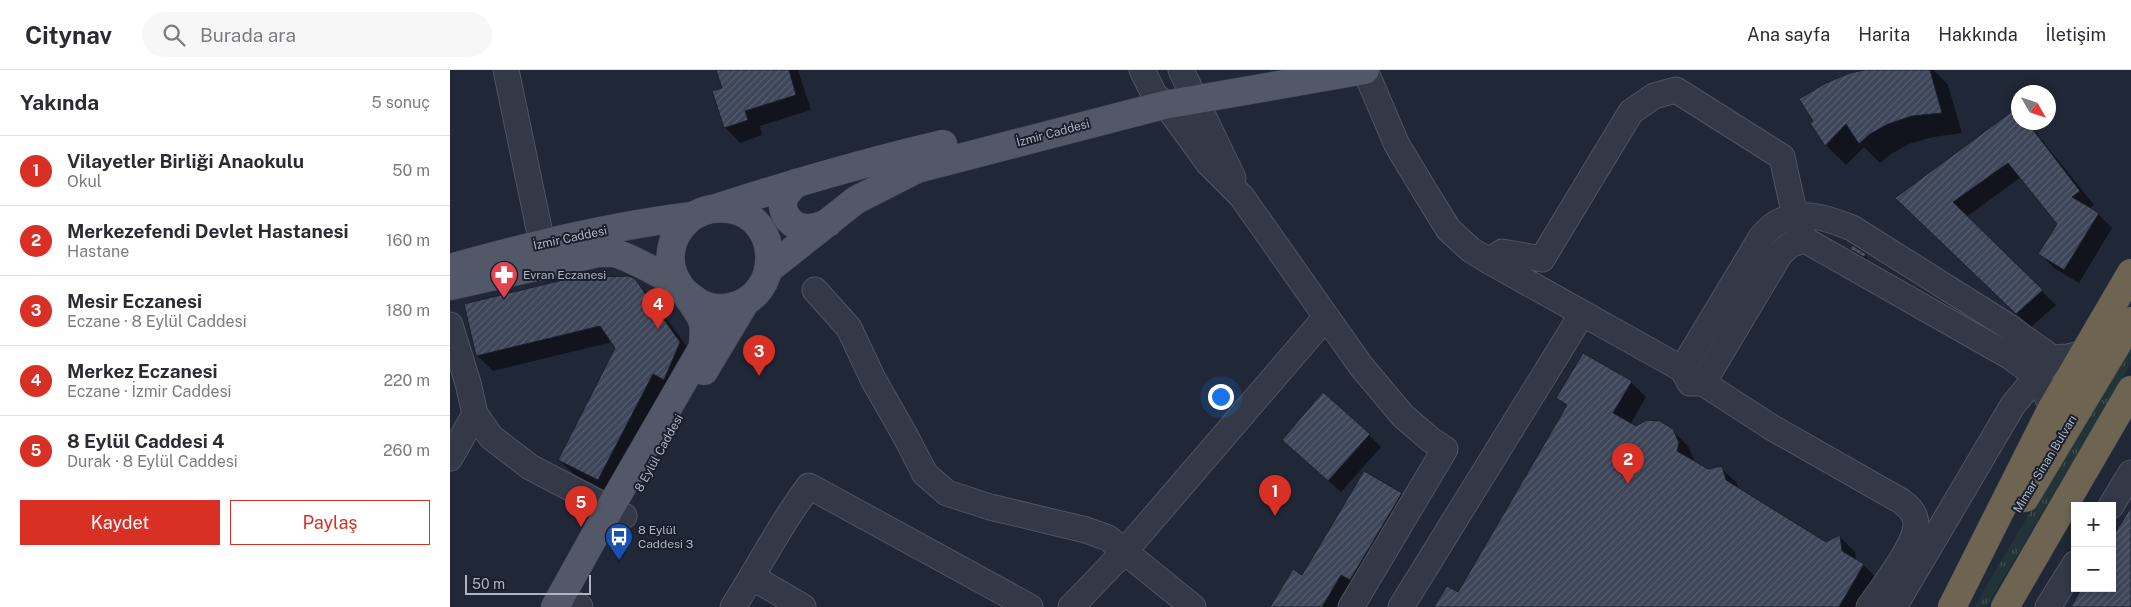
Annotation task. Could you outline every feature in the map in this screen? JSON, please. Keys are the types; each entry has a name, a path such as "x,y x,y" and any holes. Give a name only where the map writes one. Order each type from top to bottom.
{"highway":[{"path":"1952,607 2052,408 2131,273"},
{"name":"Mimar Sinan Bulvarı","path":"1960,607 2131,321"},
{"path":"2005,607 2131,390"},
{"path":"2080,502 2131,428"},
{"path":"2010,607 2071,516"}],"main road":[{"name":"İzmir Caddesi","path":"769,269 856,200 917,169 1159,99 1189,85 1279,70"},
{"name":"İzmir Caddesi","path":"1189,85 1365,70"},
{"name":"İzmir Caddesi","path":"450,268 542,243 704,212 898,154 1159,99"},
{"path":"796,183 784,196 783,210 790,221 802,228 815,228 828,223"},
{"path":"617,512 703,347 703,322 684,293 672,272 670,256 673,241 681,227 704,212 731,209 746,215 758,225 766,238 770,253 769,269 764,281 756,292 746,301 732,307 717,308 702,305 684,293"},
{"name":"İzmir Caddesi","path":"450,286 598,253 615,253 666,278 684,293"},
{"name":"8 Eylül Caddesi","path":"572,607 617,512 746,301"}],"street":[{"path":"506,70 542,243"},
{"path":"1142,70 1159,99 1209,164 1242,196"},
{"path":"1365,70 1397,145 1449,230 1471,250 1682,369 1690,383 1703,383 1771,427 1901,500 1911,508 1916,520 1915,534 1903,557 1869,607"},
{"path":"1189,85 1242,196 1326,317 1361,366 1403,416 1431,440 1445,449 1351,607"},
{"path":"1488,261 1502,252 1542,259 1631,112 1654,96 1676,90 1782,157 1795,216 1805,240 2009,356 2044,367"},
{"path":"1682,369 1762,236 1777,223 1795,216 1824,216 1852,228 2006,325 2044,367 2042,384 2052,408"},
{"path":"1703,383 1780,254 1790,244 1805,240"},
{"path":"815,290 849,328 873,379 906,437 924,474 947,493 990,507 1086,530 1108,538 1193,607"},
{"path":"1402,607 1582,314"},
{"path":"1071,607 1125,551 1326,317"},
{"path":"450,326 468,383 475,414 491,437 530,467 617,512"},
{"path":"1894,607 2013,405 2044,367 2083,353"},
{"path":"450,458 475,414"},
{"path":"2113,502 2131,473"},
{"path":"732,607 792,509 809,486 1030,607"},
{"path":"2048,607 2071,570"},
{"path":"752,577 803,607"}],"green space":[{"path":"2131,342 2131,363 1986,607 1974,607"}],"building":[{"path":"716,70 789,70 796,95 745,111 748,120 724,128 712,91 722,88"},
{"path":"1864,70 1930,70 1942,113 1912,116 1888,124 1870,134 1859,144 1846,124 1825,146 1810,123 1813,121 1799,99 1826,83 1850,73"},
{"path":"2011,112 2011,130 2033,130 2080,191 2072,197 2099,213 2064,270 2038,254 2057,224 2008,163 1953,202 2043,290 2016,314 1895,198"},
{"path":"1852,245 1866,254 1864,257 1850,249"},
{"path":"629,276 635,279 680,342 664,380 653,374 598,480 558,460 615,348 600,326 476,356 464,304 571,278"},
{"path":"1583,353 1632,381 1613,413 1636,426 1647,420 1660,421 1673,429 1679,443 1677,451 1708,469 1722,466 1726,480 1826,542 1840,535 1842,551 1864,564 1839,607 1434,607 1447,586 1458,592 1567,405 1556,398"},
{"path":"1323,392 1370,434 1328,481 1282,440"},
{"path":"1364,471 1402,493 1350,580 1341,575 1322,607 1270,607 1293,569 1302,575"},
{"path":"2131,507 2131,607 2071,607 2080,592 2116,592 2116,531"}],"place":[{"name":"Evran Eczanesi","path":"504,299"},
{"name":"Merkez Eczanesi","path":"658,329"},
{"name":"Mesir Eczanesi","path":"759,376"},
{"name":"Merkezefendi Devlet Hastanesi","path":"1628,484"},
{"name":"Vilayetler Birliği Anaokulu","path":"1275,516"},
{"name":"8 Eylül Caddesi 4","path":"581,527"},
{"name":"8 Eylül Caddesi 3","path":"619,561"}]}
